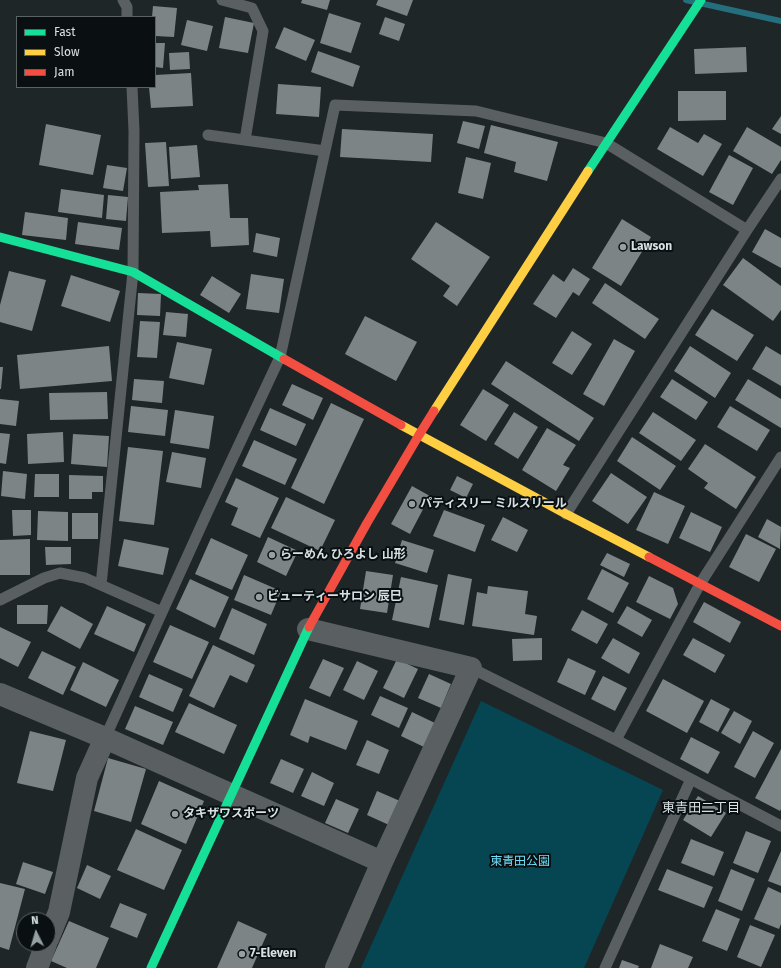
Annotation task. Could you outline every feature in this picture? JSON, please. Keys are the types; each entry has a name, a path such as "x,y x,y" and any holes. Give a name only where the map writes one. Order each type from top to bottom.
{"street":[{"path":"151,968 308,629 368,523 419,435 606,143 701,0"},
{"path":"0,237 133,272 419,435 566,514 781,626"},
{"path":"308,629 471,668 382,862 336,968"},
{"path":"0,694 105,738 382,862"},
{"path":"56,917 87,778 105,738"},
{"path":"37,968 43,952"}],"lane":[{"path":"123,0 127,7 127,16"},
{"path":"222,0 252,8 263,30 245,140"},
{"path":"101,585 133,272 134,131 132,88"},
{"path":"105,738 280,357 335,105 476,111 606,143 747,230"},
{"path":"208,135 325,151"},
{"path":"566,514 781,179"},
{"path":"616,740 700,584 781,457"},
{"path":"0,600 44,578 60,573 85,578 162,612"},
{"path":"471,668 616,740 781,826"},
{"path":"605,968 690,779"}],"green space":[{"name":"東青田公園","path":"481,701 663,790 584,968 361,968"}],"building":[{"path":"302,0 330,0 327,10 301,3"},
{"path":"378,0 413,0 407,16 376,5"},
{"path":"153,6 177,8 174,37 156,36 156,16 152,16"},
{"path":"329,13 361,23 351,53 320,43"},
{"path":"225,17 254,23 248,53 219,48"},
{"path":"385,17 405,24 399,41 379,34"},
{"path":"187,20 213,26 207,51 181,45"},
{"path":"284,27 315,40 306,61 275,48"},
{"path":"156,43 165,43 163,68 156,67"},
{"path":"746,47 747,72 695,74 694,49"},
{"path":"318,51 360,66 353,87 311,72"},
{"path":"189,52 190,69 170,70 169,53"},
{"path":"191,73 193,106 151,108 149,88 156,88 156,75"},
{"path":"278,84 321,87 319,117 276,114"},
{"path":"678,91 726,91 726,120 678,121"},
{"path":"781,116 781,134 772,129"},
{"path":"463,121 485,126 479,149 457,143"},
{"path":"46,124 101,135 93,175 39,165"},
{"path":"491,125 558,142 547,181 514,172 516,162 484,153"},
{"path":"670,127 698,143 704,134 722,144 703,176 657,149"},
{"path":"747,127 781,147 781,160 772,174 733,151"},
{"path":"342,129 433,134 431,162 340,157"},
{"path":"166,142 169,186 148,187 145,143"},
{"path":"197,145 200,177 171,179 169,147"},
{"path":"729,155 753,168 733,205 709,192"},
{"path":"466,157 491,163 483,199 458,193"},
{"path":"107,165 127,168 123,191 103,188"},
{"path":"228,184 230,218 248,218 249,245 211,247 210,231 162,233 160,192 199,190 198,185"},
{"path":"61,189 104,195 102,218 58,212"},
{"path":"108,195 128,197 126,221 106,219"},
{"path":"25,212 68,218 66,240 22,235"},
{"path":"622,219 651,237 621,286 592,268"},
{"path":"78,222 122,228 119,250 75,244"},
{"path":"436,222 490,257 457,306 443,296 450,286 411,259"},
{"path":"765,229 781,238 781,268 752,252"},
{"path":"256,233 280,238 277,257 253,252"},
{"path":"743,258 781,286 781,310 773,321 723,285"},
{"path":"573,268 590,279 579,296 573,292 556,318 533,304 553,274 564,282"},
{"path":"9,271 46,280 32,331 0,322 0,305"},
{"path":"251,274 284,279 279,313 246,309"},
{"path":"71,275 120,291 110,322 61,306"},
{"path":"212,276 241,294 229,313 200,295"},
{"path":"605,283 659,319 645,339 592,303"},
{"path":"138,293 161,294 160,316 137,315"},
{"path":"712,309 754,335 737,361 695,335"},
{"path":"166,312 188,314 186,337 163,335"},
{"path":"365,316 417,342 396,381 345,354"},
{"path":"140,321 160,322 157,358 137,357"},
{"path":"572,331 592,344 572,375 552,363"},
{"path":"614,339 635,351 604,406 583,394"},
{"path":"177,342 212,349 204,385 169,378"},
{"path":"109,346 112,381 20,389 17,355"},
{"path":"690,346 731,373 715,398 674,371"},
{"path":"766,346 781,355 781,386 752,369"},
{"path":"506,361 594,418 579,441 491,384"},
{"path":"0,367 3,367 1,389 0,389"},
{"path":"134,379 164,381 162,403 132,400"},
{"path":"672,379 708,402 696,420 660,397"},
{"path":"748,379 781,399 781,428 735,400"},
{"path":"292,384 323,398 313,420 282,405"},
{"path":"483,389 509,405 486,441 460,425"},
{"path":"107,392 108,419 50,420 49,393"},
{"path":"0,399 19,401 16,426 0,424"},
{"path":"331,403 364,419 324,504 291,488"},
{"path":"131,406 168,410 165,436 128,432"},
{"path":"730,406 770,430 757,451 717,427"},
{"path":"270,408 306,424 296,446 260,430"},
{"path":"175,410 214,416 209,449 170,443"},
{"path":"514,412 538,427 518,459 494,444"},
{"path":"653,412 696,440 681,461 639,433"},
{"path":"547,428 576,445 563,465 570,468 556,491 522,470"},
{"path":"63,432 64,462 28,464 27,434"},
{"path":"0,433 10,434 6,464 0,463"},
{"path":"73,434 109,436 107,467 71,464"},
{"path":"632,437 676,466 660,490 617,461"},
{"path":"254,440 297,459 285,485 242,466"},
{"path":"705,444 756,477 736,509 704,488 708,483 688,469"},
{"path":"128,447 163,451 154,525 119,521"},
{"path":"172,452 206,458 201,488 166,482"},
{"path":"3,471 27,474 25,499 1,496"},
{"path":"611,473 647,497 628,524 592,501"},
{"path":"35,474 59,474 59,497 34,497"},
{"path":"69,475 103,476 103,492 92,492 92,499 69,499"},
{"path":"457,476 473,484 466,498 450,490"},
{"path":"236,478 279,498 260,538 231,525 238,508 225,502"},
{"path":"412,486 430,496 410,534 391,524"},
{"path":"654,492 685,506 668,544 636,530"},
{"path":"286,497 335,520 320,551 271,528"},
{"path":"12,510 31,510 31,535 13,536"},
{"path":"444,510 485,525 475,552 433,536"},
{"path":"38,511 68,512 68,541 37,540"},
{"path":"691,512 722,527 710,552 679,538"},
{"path":"72,513 98,513 98,539 72,539"},
{"path":"503,517 528,530 517,552 491,540"},
{"path":"767,519 781,527 780,549 758,537"},
{"path":"746,534 776,549 759,582 729,567"},
{"path":"268,537 298,551 286,576 257,562"},
{"path":"211,538 248,555 232,590 195,574"},
{"path":"30,539 30,575 0,575 0,540"},
{"path":"124,539 169,548 163,575 118,566"},
{"path":"402,540 434,550 427,573 395,563"},
{"path":"45,547 71,547 71,564 46,565"},
{"path":"607,553 630,564 624,577 600,565"},
{"path":"602,569 629,583 613,613 587,599"},
{"path":"366,571 393,575 387,613 360,609"},
{"path":"448,574 472,579 464,625 439,620"},
{"path":"244,575 281,591 271,615 234,600"},
{"path":"649,576 673,588 678,604 670,619 636,602"},
{"path":"401,577 438,585 429,628 392,620"},
{"path":"190,579 229,597 215,628 176,609"},
{"path":"488,586 528,591 525,614 537,616 534,635 472,626 477,592 487,594"},
{"path":"704,602 741,622 730,643 693,622"},
{"path":"17,605 48,605 47,624 17,624"},
{"path":"61,606 93,624 80,649 47,631"},
{"path":"107,606 146,624 134,652 94,634"},
{"path":"627,606 652,620 642,637 617,623"},
{"path":"232,608 267,624 254,655 219,639"},
{"path":"582,610 608,624 597,644 571,630"},
{"path":"170,625 209,642 192,679 153,662"},
{"path":"0,627 31,642 18,667 0,658"},
{"path":"542,638 542,660 513,661 512,639"},
{"path":"613,638 640,653 629,674 601,658"},
{"path":"693,638 725,655 715,673 683,655"},
{"path":"213,645 255,665 247,683 230,675 214,708 189,696"},
{"path":"42,651 76,667 63,695 28,678"},
{"path":"568,658 596,671 585,695 557,682"},
{"path":"323,659 344,668 330,697 309,688"},
{"path":"397,659 418,669 404,698 383,688"},
{"path":"357,661 378,671 364,700 343,690"},
{"path":"83,662 119,680 106,707 70,690"},
{"path":"149,674 183,689 173,712 139,697"},
{"path":"429,674 451,684 441,708 418,698"},
{"path":"603,676 627,688 615,711 591,699"},
{"path":"663,679 704,701 687,733 646,711"},
{"path":"380,696 408,708 399,728 371,715"},
{"path":"305,699 358,721 346,750 310,736 308,743 290,735"},
{"path":"711,699 730,709 718,732 699,722"},
{"path":"189,703 237,725 224,754 175,732"},
{"path":"135,706 173,722 163,745 125,729"},
{"path":"734,711 752,721 740,744 721,733"},
{"path":"412,712 435,723 424,747 401,736"},
{"path":"30,731 66,740 53,791 17,783"},
{"path":"753,731 774,743 755,778 734,767"},
{"path":"691,737 720,752 708,774 680,759"},
{"path":"367,740 389,750 379,774 356,765"},
{"path":"781,749 781,809 780,811 755,798"},
{"path":"108,758 146,769 131,822 94,811"},
{"path":"281,759 304,769 293,793 270,783"},
{"path":"312,772 334,783 324,806 301,796"},
{"path":"159,781 204,801 186,844 141,824"},
{"path":"377,791 400,801 389,825 367,815"},
{"path":"698,796 726,813 711,837 683,820"},
{"path":"336,799 359,809 348,833 325,823"},
{"path":"136,829 182,850 164,890 117,870"},
{"path":"746,831 771,841 758,873 733,863"},
{"path":"691,839 724,852 714,876 681,863"},
{"path":"781,851 781,886 768,881"},
{"path":"23,862 53,872 45,894 16,884"},
{"path":"87,865 111,876 100,899 77,888"},
{"path":"667,869 713,887 704,908 658,890"},
{"path":"731,869 755,879 742,911 718,901"},
{"path":"0,883 25,889 19,912 16,912 16,923 9,950 0,947"},
{"path":"768,887 781,893 781,924 779,929 754,919"},
{"path":"120,903 147,914 137,938 110,927"},
{"path":"716,909 740,919 727,951 702,941"},
{"path":"69,921 109,938 96,968 67,968 51,961"},
{"path":"238,921 267,934 252,968 217,968"},
{"path":"750,925 775,935 761,967 737,957"},
{"path":"660,944 693,957 688,968 651,968"},
{"path":"622,960 639,966 638,968 619,968"}],"waterway":[{"path":"686,0 781,21"}],"traffic: fast":[{"path":"588,171 701,0"},
{"path":"0,237 133,272 284,359"},
{"path":"151,968 309,627"}],"traffic: slow":[{"path":"434,411 588,171"},
{"path":"401,425 649,557"}],"traffic: jam":[{"path":"284,359 401,425"},
{"path":"309,627 367,523 434,411"},
{"path":"649,557 781,626"}],"place":[{"name":"Lawson","path":"623,247"},
{"name":"パティスリー ミルスリール","path":"412,504"},
{"name":"らーめん ひろよし 山形","path":"272,555"},
{"name":"ビューティーサロン 辰巳","path":"259,597"},
{"name":"タキザワスポーツ","path":"175,814"},
{"name":"7-Eleven","path":"242,954"}],"district":[{"name":"東青田二丁目","path":"701,808"}]}
